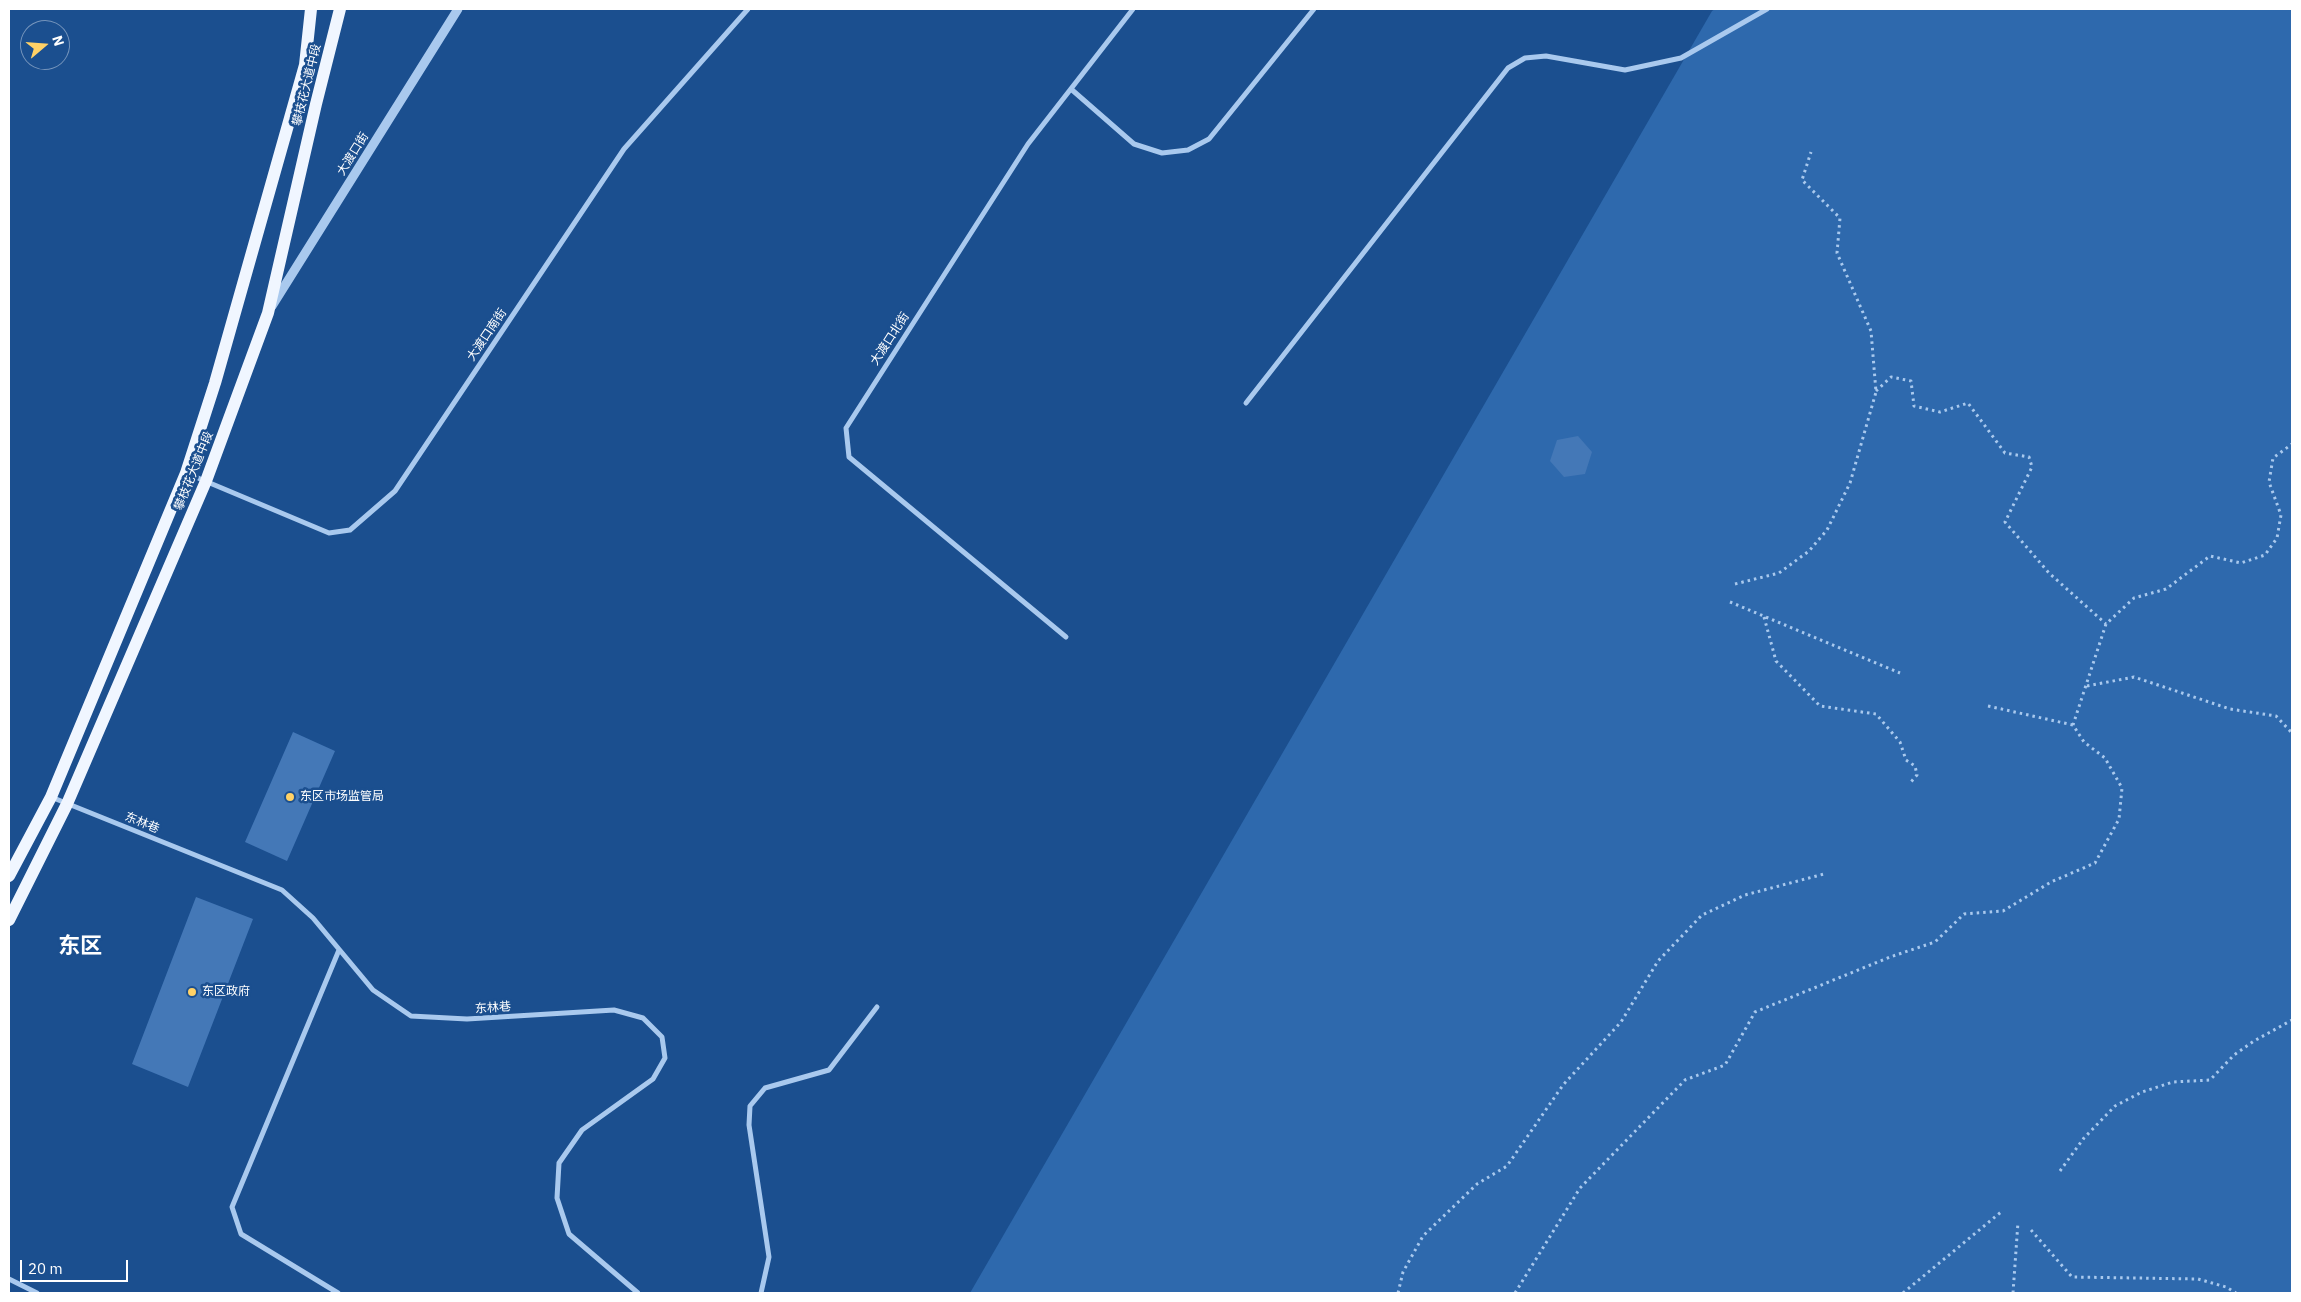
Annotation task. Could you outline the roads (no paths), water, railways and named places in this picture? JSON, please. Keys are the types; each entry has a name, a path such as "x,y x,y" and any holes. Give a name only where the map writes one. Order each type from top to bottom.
{"main road":[{"name":"攀枝花大道中段","path":"9,876 50,797 186,473 215,383 305,65 311,9"},
{"name":"攀枝花大道中段","path":"9,920 67,804 206,482 268,313 340,9"}],"street":[{"name":"大渡口街","path":"268,313 458,9"},
{"name":"大渡口南街","path":"186,473 329,533 350,530 395,491 624,149 748,9"},
{"name":"大渡口北街","path":"1066,637 849,457 846,428 1028,144 1133,9"},
{"path":"1071,88 1134,144 1162,153 1188,150 1209,139 1314,9"},
{"path":"1246,403 1508,68 1525,58 1546,56 1625,70 1682,58 1766,9"},
{"name":"东林巷","path":"50,797 282,890 313,918 373,990 411,1016 466,1019 614,1010 644,1018 662,1037 665,1058 653,1079 582,1130 559,1163 557,1198 569,1234 638,1293"},
{"path":"338,1293 241,1234 232,1207 339,950"},
{"path":"761,1293 769,1257 749,1125 750,1106 765,1088 829,1070 877,1007"},
{"path":"9,1279 37,1293"}],"place":[{"name":"东区市场监管局","path":"290,797"},
{"name":"东区政府","path":"192,992"}],"district":[{"name":"东区","path":"80,947"}]}
